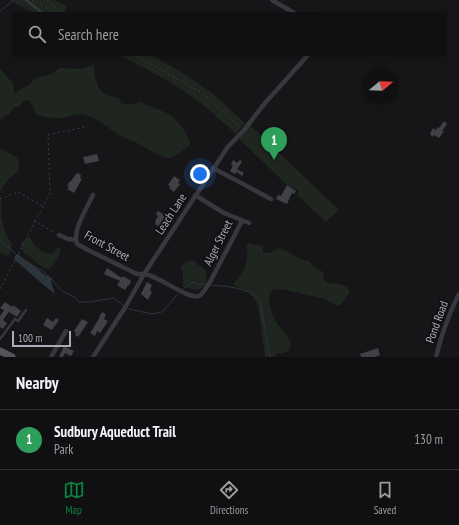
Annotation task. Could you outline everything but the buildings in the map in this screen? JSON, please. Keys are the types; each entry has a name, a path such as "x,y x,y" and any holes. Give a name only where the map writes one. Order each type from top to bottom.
{"main road":[{"path":"0,351 10,357"}],"street":[{"path":"272,0 293,12"},
{"name":"Leach Lane","path":"92,357 126,306 144,274 195,195 229,145 244,130 265,103 307,56"},
{"path":"213,168 271,199"},
{"path":"76,240 80,224 93,195"},
{"name":"Alger Street","path":"195,195 224,213 242,221 209,284 198,296"},
{"path":"242,221 249,223"},
{"name":"Front Street","path":"60,236 76,240 77,244 137,274 144,274 165,282 188,295 198,296"},
{"name":"Pond Road","path":"436,357 447,323 459,294"},
{"path":"51,357 66,331"}],"lane":[{"path":"26,0 41,12"},
{"path":"0,339 15,319 18,322 26,310"}],"path":[{"path":"32,0 54,12"},
{"path":"47,0 63,12"},
{"path":"137,56 201,92 244,130"},
{"path":"0,289 50,194 48,135 84,127"},
{"path":"0,199 18,192 44,207"},
{"path":"35,221 60,236"}],"shaded area":[{"path":"9,0 54,0 67,6 64,12 31,12"},
{"path":"121,56 152,56 162,61 212,93 245,123 236,134 185,92 156,74"},
{"path":"94,65 97,84 103,93 119,98 121,103 124,104 141,102 171,115 183,128 190,141 190,145 173,157 162,157 119,135 99,121 86,115 79,114 56,118 37,115 32,103 29,100 24,101 19,107 14,107 9,114 0,119 0,69 13,83 15,94 30,84 37,77 49,75 60,68 81,69"},
{"path":"250,125 339,210 326,222 297,195 299,191 286,184 239,139"},
{"path":"0,148 17,158 19,168 2,188 0,193"},
{"path":"0,193 2,207 1,216 5,232 12,244 9,255 6,256 0,252"},
{"path":"27,237 30,237 38,248 47,253 51,254 58,248 61,248 60,254 50,269 43,267 24,253 20,245"},
{"path":"250,243 263,246 264,253 270,253 279,248 298,258 309,261 313,266 323,272 324,280 327,283 343,285 349,289 349,292 342,303 337,305 325,299 274,289 270,293 269,297 272,313 276,322 289,339 290,347 287,352 276,354 274,357 265,357 258,306 255,300 247,292 233,284 245,267 247,257 246,247"},
{"path":"18,254 44,274 52,278 51,282 55,294 14,259"},
{"path":"194,260 206,270 207,282 198,290 183,287 182,265"}],"waterway":[{"path":"0,11 14,0"},
{"path":"0,240 18,256"},
{"path":"34,266 43,271 49,277"},
{"path":"51,279 62,291 73,296 79,302 114,298 123,305"},
{"path":"183,289 193,282 200,285 206,284"},
{"path":"211,285 243,290 249,292 260,300 270,357"},
{"path":"129,309 152,314 162,312 178,294"}],"place":[{"name":"Sudbury Aqueduct Trail","path":"274,160"}]}
